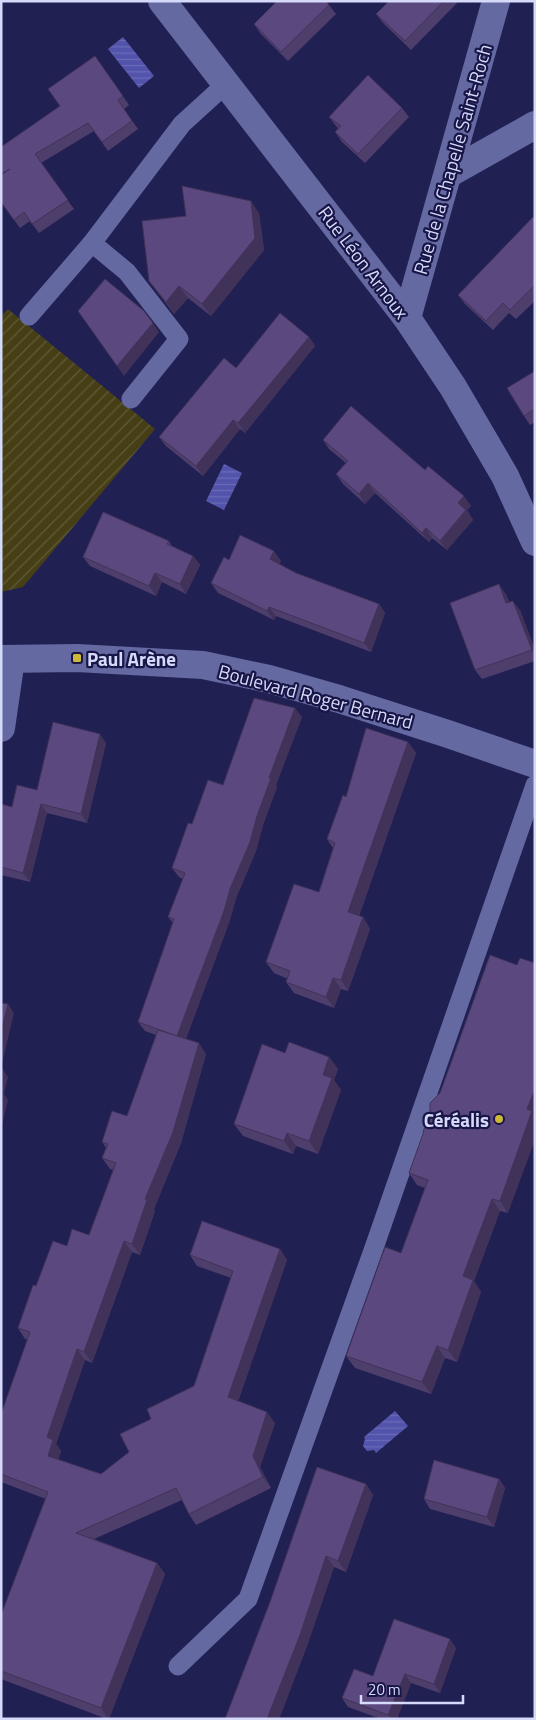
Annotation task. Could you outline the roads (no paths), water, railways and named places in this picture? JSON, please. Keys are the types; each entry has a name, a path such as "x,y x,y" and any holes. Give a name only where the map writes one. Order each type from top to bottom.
{"street":[{"name":"Rue Léon Arnoux","path":"162,1 407,318 453,387 505,476 535,542"},
{"name":"Rue de la Chapelle Saint-Roch","path":"407,318 496,1"},
{"path":"448,174 535,125"},
{"name":"Boulevard Roger Bernard","path":"6,659 77,658 203,665 269,679 339,699 535,764"},
{"path":"1,728 6,659"}],"lane":[{"path":"29,316 92,243 182,124 227,83"},
{"path":"92,243 127,272 179,339 131,399"},
{"path":"178,1666 248,1599 372,1254 535,785"}],"place":[{"name":"Paul Arène","path":"77,658"},
{"name":"Céréalis","path":"499,1119"}]}
